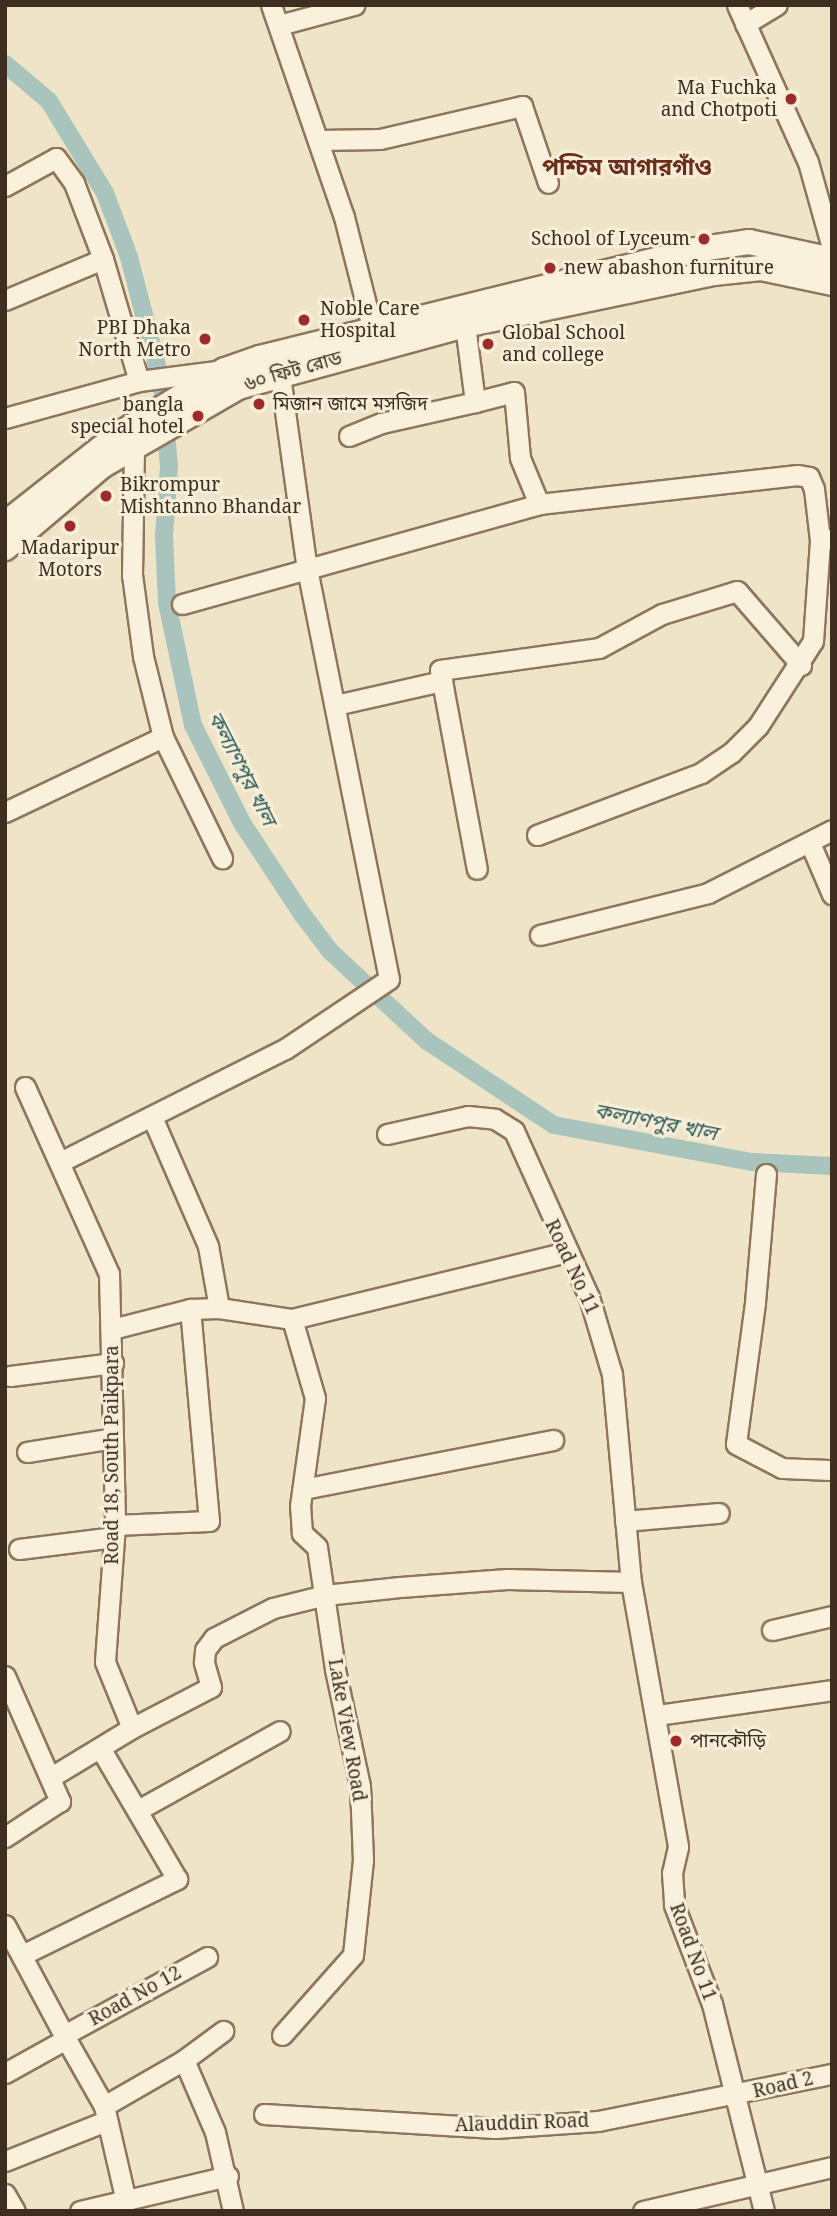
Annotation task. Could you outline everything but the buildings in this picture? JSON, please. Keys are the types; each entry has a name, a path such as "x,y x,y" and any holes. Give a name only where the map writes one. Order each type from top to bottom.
{"street":[{"path":"271,5 319,140 372,328"},
{"path":"279,25 354,5"},
{"path":"737,5 808,162 832,248"},
{"path":"745,24 777,5"},
{"path":"319,140 380,139 522,106 548,183"},
{"path":"6,185 55,158 74,183 103,259 141,381"},
{"name":"৬০ ফিট রোড","path":"5,548 188,393 225,370 372,328 736,243 761,243 832,260"},
{"path":"5,300 103,259"},
{"name":"৬০ ফিট রোড","path":"188,393 238,387 465,325 749,268 832,283"},
{"path":"465,325 475,402"},
{"path":"60,1162 285,1049 358,999 384,985 391,973 307,569 280,375"},
{"path":"5,418 141,381 188,393"},
{"path":"349,436 382,423 514,392 520,458 539,504"},
{"path":"141,435 132,575 143,656 163,737 222,858"},
{"name":"৬০ ফিট রোড","path":"5,524 95,451 141,435"},
{"path":"182,604 539,504 797,475 809,477 826,540 813,641 801,665 758,726 701,773 537,835"},
{"path":"477,869 440,670 599,648 662,614 737,591 801,665"},
{"path":"336,705 442,681"},
{"path":"5,813 163,737"},
{"path":"540,935 708,893 810,844 832,830"},
{"path":"810,844 832,894"},
{"name":"Road 18, South Paikpara","path":"25,1087 109,1274 106,1292 112,1329 114,1531 105,1662 132,1728"},
{"name":"Road No 11","path":"387,1134 468,1116 495,1119 513,1131 566,1252 589,1297 611,1374 631,1582 657,1715 678,1847 672,1873 674,1905 712,2004 764,2211"},
{"path":"152,1117 208,1245 219,1308"},
{"path":"766,1174 755,1303 736,1444 782,1468 832,1470"},
{"path":"112,1329 190,1309 219,1308 292,1319 566,1252"},
{"path":"19,1549 114,1531 209,1521 190,1309"},
{"name":"Lake View Road","path":"282,2035 353,1955 363,1860 360,1786 335,1669 317,1546 302,1533 303,1489 315,1398 292,1319"},
{"path":"10,1376 113,1363"},
{"path":"27,1452 113,1438"},
{"path":"303,1489 553,1440"},
{"path":"625,1521 719,1513"},
{"path":"51,1777 132,1728 211,1686 204,1662 205,1650 214,1638 273,1608 326,1595 507,1579 631,1582"},
{"path":"772,1630 832,1616"},
{"path":"5,1676 60,1801 5,1837"},
{"path":"657,1715 832,1690"},
{"path":"138,1810 280,1731"},
{"path":"22,1955 177,1879 100,1748"},
{"path":"5,1924 105,2113 126,2201"},
{"name":"Road No 12","path":"5,2073 207,1957"},
{"path":"5,2161 105,2113 223,2031"},
{"path":"184,2060 203,2097 228,2176 233,2211"},
{"name":"Road 2","path":"735,2097 832,2074"},
{"name":"Alauddin Road","path":"264,2114 495,2128 598,2121 735,2097"},
{"path":"643,2211 832,2167"},
{"path":"80,2211 228,2176"},
{"path":"5,2194 15,2211"}],"waterway":[{"name":"কল্যাণপুর খাল","path":"5,64 49,101 105,193 129,257 162,385 169,467 164,535 167,603 193,725 242,823 302,914 330,951 427,1041 554,1125 752,1162 832,1166"}],"place":[{"name":"Ma Fuchka and Chotpoti","path":"791,99"},
{"name":"School of Lyceum","path":"704,239"},
{"name":"new abashon furniture","path":"550,268"},
{"name":"Noble Care Hospital","path":"304,320"},
{"name":"PBI Dhaka North Metro","path":"205,339"},
{"name":"Global School and college","path":"488,344"},
{"name":"মিজান জামে মসজিদ","path":"259,404"},
{"name":"bangla special hotel","path":"198,416"},
{"name":"Bikrompur Mishtanno Bhandar","path":"106,496"},
{"name":"Madaripur Motors","path":"70,526"},
{"name":"পানকৌড়ি","path":"676,1741"}],"district":[{"name":"পশ্চিম আগারগাঁও","path":"627,166"}]}
